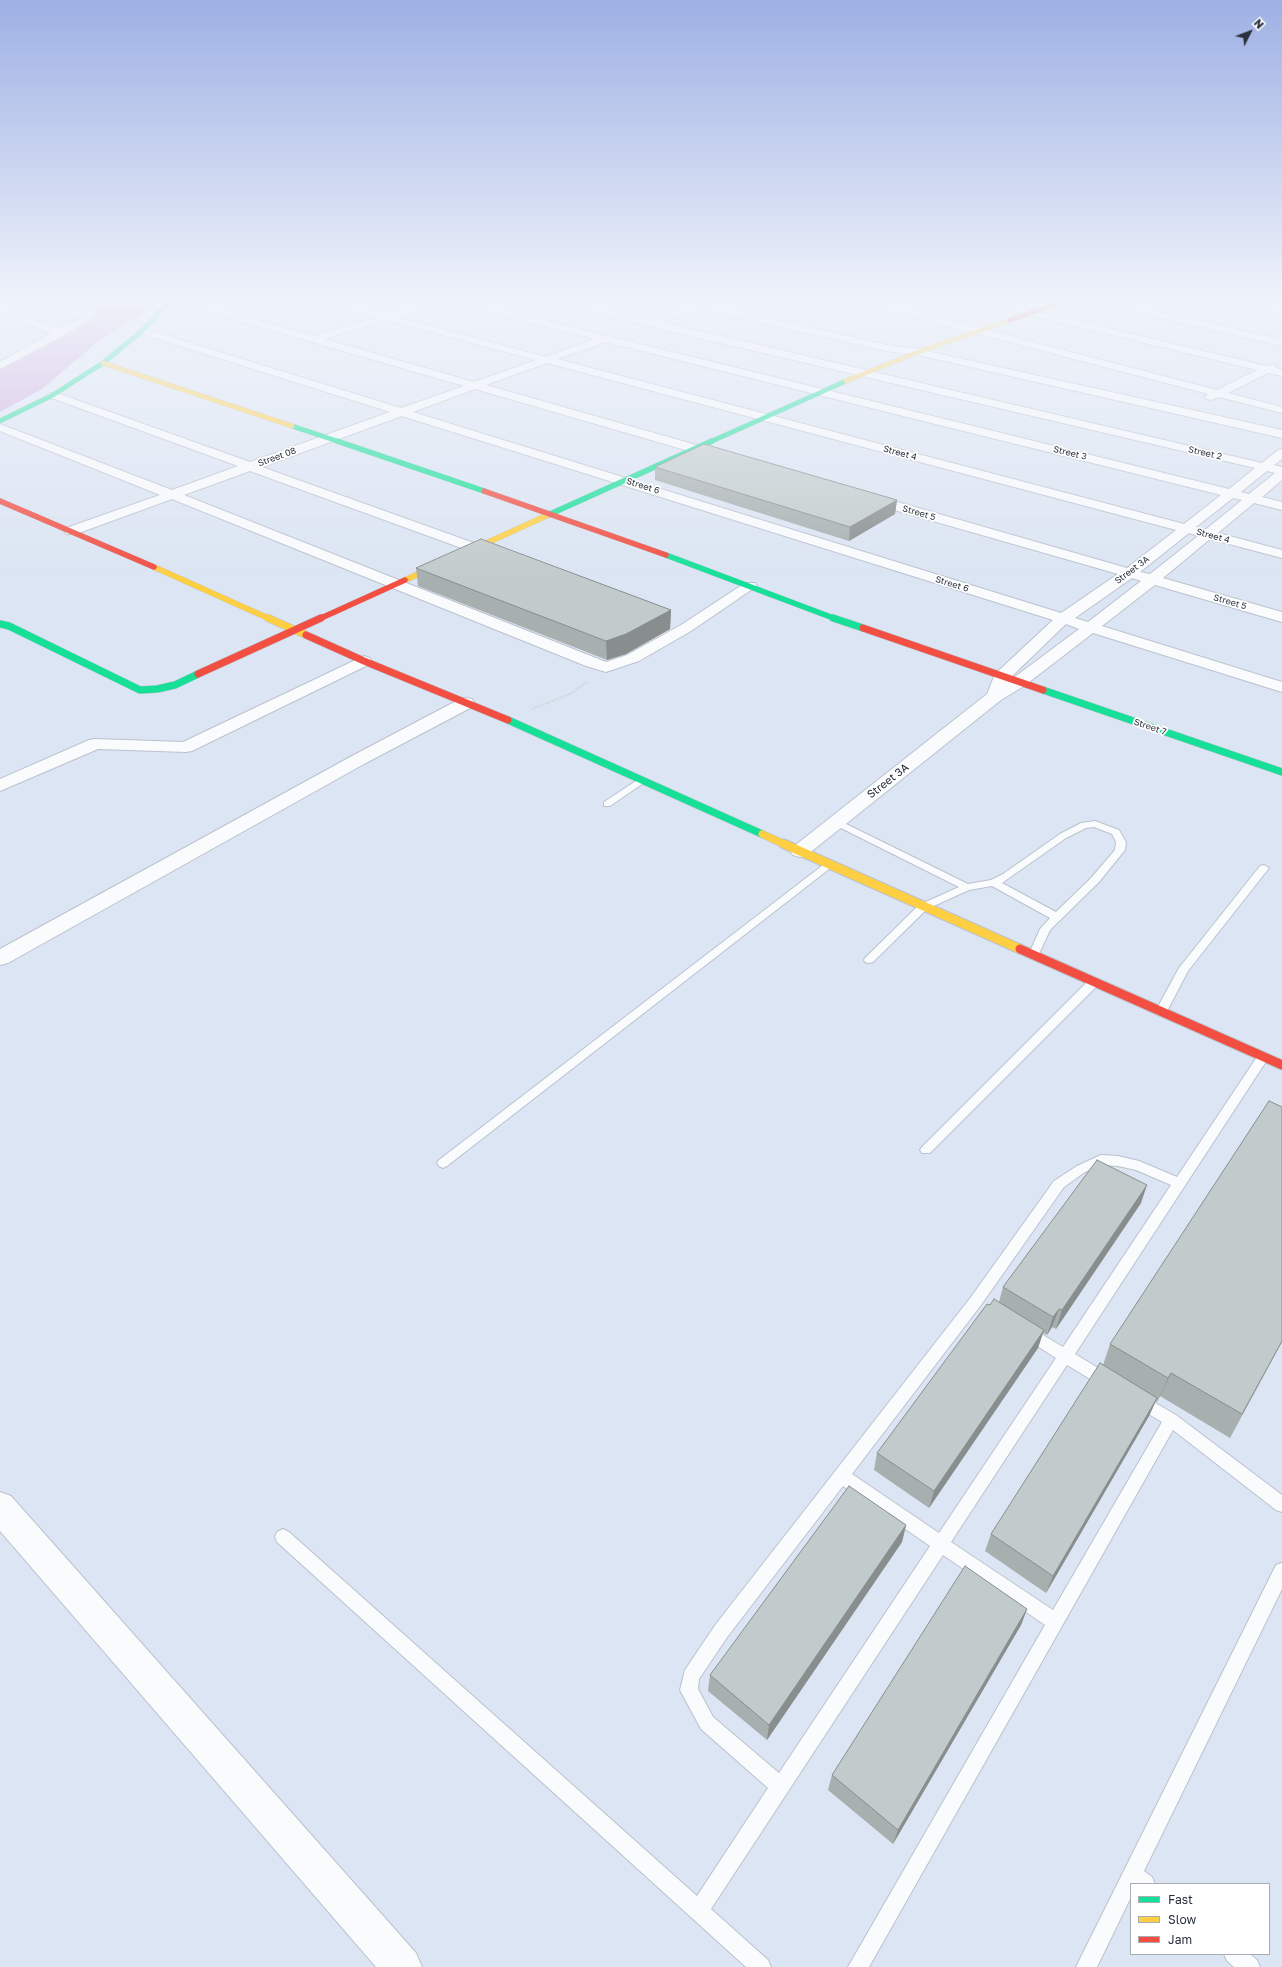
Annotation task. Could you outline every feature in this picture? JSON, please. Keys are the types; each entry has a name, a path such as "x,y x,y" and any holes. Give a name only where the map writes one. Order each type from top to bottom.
{"street":[{"path":"0,421 53,395 504,559"},
{"name":"Street 7","path":"198,395 550,513 750,586 809,610 1018,683 1282,772"},
{"name":"Street 6","path":"345,395 1282,687"},
{"name":"Street 08","path":"72,531 448,395"},
{"path":"509,395 732,459"},
{"name":"Street 4","path":"678,395 1282,554"},
{"path":"0,624 8,626 140,690 176,685 622,480 814,395"},
{"name":"Street 3","path":"832,395 1282,506"},
{"name":"Street 2","path":"958,395 1282,472"},
{"path":"1107,395 1282,434"},
{"path":"1187,413 1213,395"},
{"path":"1223,395 1282,410"},
{"path":"0,427 398,584 592,663 606,667 633,658 686,628 750,586"},
{"name":"Street 3A","path":"1001,676 1062,619 1130,573 1282,453"},
{"name":"Street 3A","path":"800,851 995,696 1018,683 1152,580 1282,472"},
{"name":"Street 5","path":"854,494 1282,617"},
{"path":"0,501 196,585 364,662 507,720 1033,956 1282,1064"},
{"path":"671,622 686,628"},
{"path":"0,786 95,744 186,747 364,662"},
{"path":"995,696 1001,676"},
{"path":"0,958 351,764 466,703"},
{"path":"0,1507 402,1967"}],"lane":[{"path":"607,804 642,780"},
{"path":"836,822 967,887"},
{"path":"869,960 923,907 967,887 994,883 1007,876 1063,836 1084,825 1095,824 1116,832 1122,842 1120,850 1095,880 1044,929 1033,956"},
{"path":"443,1163 830,864"},
{"path":"1161,1012 1184,970 1264,868"},
{"path":"994,883 1057,916"},
{"path":"926,1150 1094,982"},
{"path":"698,1911 1263,1057"},
{"path":"780,1786 707,1723 689,1690 691,1676 722,1630 976,1301 1059,1184 1080,1169 1101,1160 1118,1161 1139,1166 1179,1183"},
{"path":"976,1301 989,1309"},
{"path":"1014,1324 1171,1420 1282,1505"},
{"path":"858,1967 1171,1420"},
{"path":"841,1476 1055,1622"},
{"path":"282,1538 761,1967"},
{"path":"1139,1879 1282,1571"},
{"path":"1086,1967 1130,1894"},
{"path":"1235,1955 1250,1967"}],"path":[{"path":"507,720 572,692 606,667"}],"shaded area":[{"path":"0,395 31,395 0,412"}],"building":[{"path":"704,444 897,500 850,527 655,467"},
{"path":"481,539 671,610 626,634 606,641 416,568"},
{"path":"1269,1101 1282,1107 1282,1341 1242,1414 1171,1373 1168,1378 1110,1344"},
{"path":"1097,1160 1147,1185 1062,1310 1059,1309 1053,1317 1003,1287"},
{"path":"994,1299 1044,1330 934,1491 877,1453 987,1304 990,1305"},
{"path":"1100,1363 1157,1398 1053,1576 991,1534"},
{"path":"849,1486 906,1525 769,1725 710,1675"},
{"path":"965,1566 1027,1609 898,1830 832,1775"}],"traffic: fast":[{"path":"0,421 53,395"},
{"path":"548,515 815,395"},
{"path":"292,426 484,491"},
{"path":"666,555 809,610 863,628"},
{"path":"0,624 9,626 140,690 157,689 175,685 198,674"},
{"path":"1043,690 1282,772"},
{"path":"508,720 762,834"}],"traffic: slow":[{"path":"198,395 292,426"},
{"path":"405,580 548,515"},
{"path":"154,567 306,635"},
{"path":"762,834 1020,949"}],"traffic: jam":[{"path":"484,491 666,555"},
{"path":"0,501 154,567"},
{"path":"198,674 405,580"},
{"path":"863,628 1043,690"},
{"path":"306,635 364,661 508,720"},
{"path":"1020,949 1282,1065"}]}
